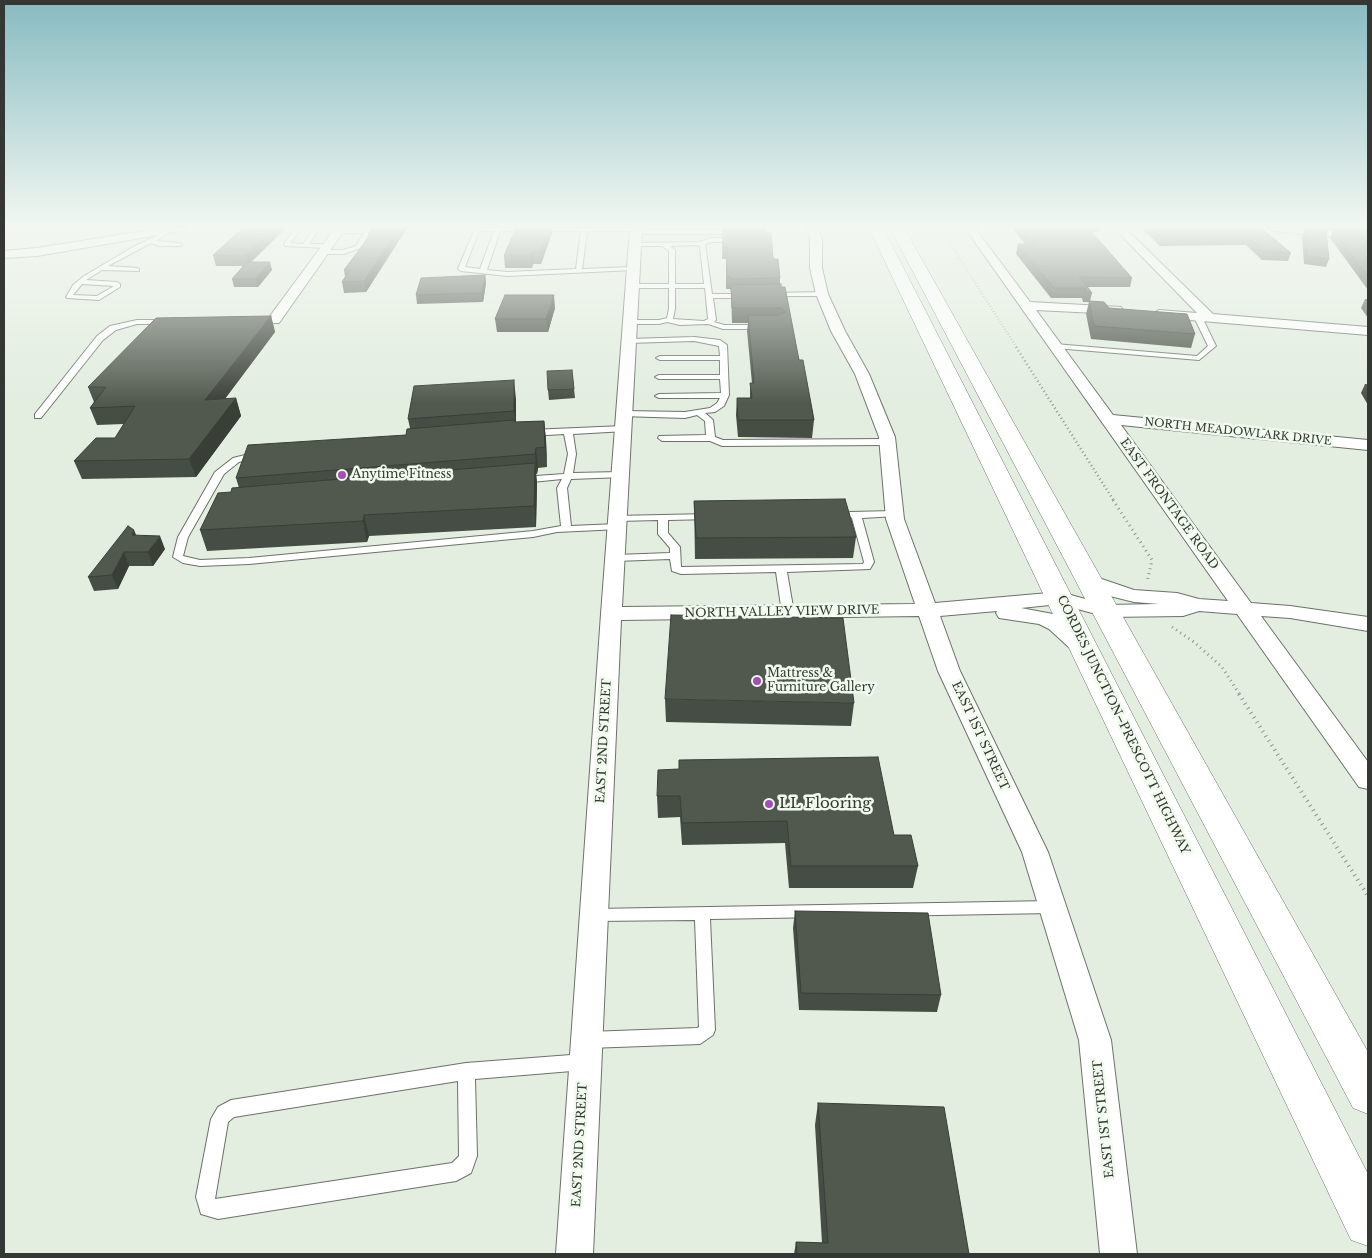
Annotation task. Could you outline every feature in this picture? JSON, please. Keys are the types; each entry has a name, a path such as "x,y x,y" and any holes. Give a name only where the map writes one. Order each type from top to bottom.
{"main road":[{"name":"CORDES JUNCTION–PRESCOTT HIGHWAY","path":"905,287 1368,1223"},
{"path":"929,287 1368,1093"}],"street":[{"path":"271,320 296,287"},
{"name":"EAST 2ND STREET","path":"574,1254 631,287"},
{"name":"EAST 1ST STREET","path":"820,287 838,331 862,374 887,442 894,514 949,671 1035,852 1095,1040 1119,1254"},
{"name":"EAST FRONTAGE ROAD","path":"1012,287 1368,780"},
{"path":"1174,287 1203,317"},
{"path":"1026,306 1130,311"},
{"path":"1150,313 1368,331"},
{"name":"NORTH MEADOWLARK DRIVE","path":"1107,419 1368,446"},
{"name":"NORTH VALLEY VIEW DRIVE","path":"611,614 788,613 954,609 1060,598 1123,594 1148,598 1177,599 1198,605 1245,608 1368,624"},
{"name":"NORTH VALLEY VIEW DRIVE","path":"1098,596 1183,610 1198,605"},
{"name":"NORTH VALLEY VIEW DRIVE","path":"954,609 1033,616 1046,619 1056,624 1084,649"}],"lane":[{"path":"75,287 69,297 92,299 100,298 117,287"},
{"path":"668,320 671,317 672,309 672,287"},
{"path":"708,287 712,320 708,322"},
{"path":"765,295 822,294"},
{"path":"709,296 756,295"},
{"path":"1055,346 1199,358 1212,346 1203,317"},
{"path":"629,332 668,320 680,323 708,322 723,327 769,327"},
{"path":"38,416 100,338 113,328 137,322 174,322"},
{"path":"518,434 568,432 623,421 685,415 717,407 721,404 725,395 723,345 708,340 629,332"},
{"path":"660,358 724,358"},
{"path":"659,377 724,377"},
{"path":"659,396 725,395"},
{"path":"698,412 709,420 711,438"},
{"path":"566,529 562,488 568,476 572,454 568,432"},
{"path":"662,438 711,438 722,443 887,442"},
{"path":"266,454 248,456 226,466 220,472 204,507 183,537 178,557 200,563 249,561 534,534 663,518 721,517"},
{"path":"510,481 568,476 620,476"},
{"path":"836,515 894,514"},
{"path":"663,518 663,534 675,547 676,569 681,571 863,568 869,565 856,515"},
{"path":"616,558 676,556"},
{"path":"781,569 788,613"},
{"path":"594,915 1052,907"},
{"path":"466,1072 468,1156 464,1166 456,1172 218,1209 208,1207 205,1197 220,1119 224,1113 231,1109 586,1051 700,1036 707,1030 702,913"}],"path":[{"path":"977,287 1152,560 1146,584"},
{"path":"1171,626 1194,642 1222,667 1368,896"}],"building":[{"path":"418,287 483,287 482,293 416,295"},
{"path":"731,287 785,287 799,360 803,360 814,420 738,420 737,398 752,398 750,383 754,383 748,315 779,315 785,312 782,308 732,308"},
{"path":"1053,287 1087,287 1092,293 1086,292 1085,288"},
{"path":"505,295 554,295 546,319 495,319"},
{"path":"1089,301 1104,302 1109,308 1187,314 1195,334 1094,326"},
{"path":"271,316 205,400 236,398 189,459 74,461 96,438 115,438 135,406 90,408 106,387 88,387 156,318"},
{"path":"572,370 574,389 548,390 547,371"},
{"path":"514,380 514,411 408,419 414,386"},
{"path":"514,420 515,422 544,421 545,447 536,448 535,454 236,478 248,445 406,435 407,429"},
{"path":"535,463 534,506 364,515 363,521 200,530 218,493 231,492 232,488"},
{"path":"845,499 856,537 696,538 694,501"},
{"path":"128,526 134,530 132,535 160,536 148,552 124,552 112,575 88,577"},
{"name":"Mattress & Furniture Gallery","path":"671,615 843,618 854,703 665,699"},
{"path":"878,757 894,835 911,835 918,866 791,866 787,821 682,823 680,796 657,796 658,770 679,769 679,760"},
{"path":"795,911 928,913 941,995 801,993"},
{"path":"818,1103 944,1107 969,1254 797,1254 796,1242 828,1243"}],"place":[{"name":"Anytime Fitness","path":"342,475"},
{"name":"Mattress & Furniture Gallery","path":"757,681"},
{"name":"LL Flooring","path":"769,804"}]}
